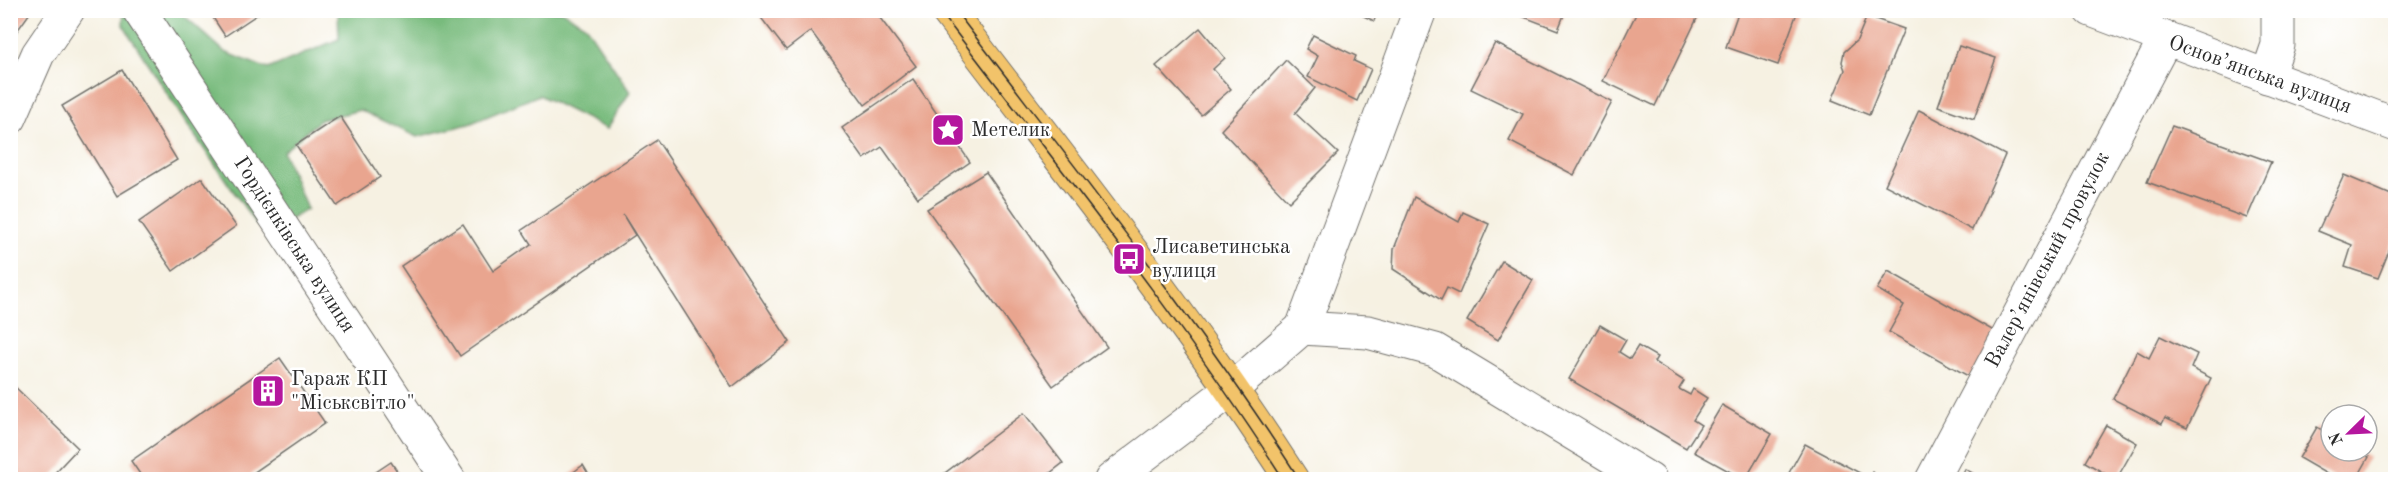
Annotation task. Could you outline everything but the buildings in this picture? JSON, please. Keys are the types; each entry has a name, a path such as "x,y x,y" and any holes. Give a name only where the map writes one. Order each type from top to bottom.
{"main road":[{"path":"947,10 1160,288 1233,388 1292,480"}],"street":[{"path":"10,118 38,54 68,10"},
{"name":"Гордієнківська вулиця","path":"139,10 449,480"},
{"path":"1112,480 1233,388 1302,328 1420,10"},
{"name":"Основ’янська вулиця","path":"2091,10 2165,40 2396,125"},
{"path":"2267,77 2278,45 2278,10"},
{"name":"Валер’янівський провулок","path":"1932,480 2165,40"},
{"path":"1302,328 1368,332 1435,350 1650,480"}],"green space":[{"path":"124,11 179,11 225,52 268,69 339,39 338,11 562,11 586,26 630,92 607,129 539,95 469,124 417,137 360,110 320,120 283,152 307,209 280,226 256,224 184,120 123,25"}],"tram line":[{"path":"939,10 1160,300 1284,480"},
{"path":"955,10 1175,300 1260,419 1300,480"}],"place":[{"name":"Метелик","path":"948,130"},
{"name":"Лисаветинська вулиця","path":"1129,259"},
{"name":"Гараж КП \"Міськсвітло\"","path":"268,391"}]}
